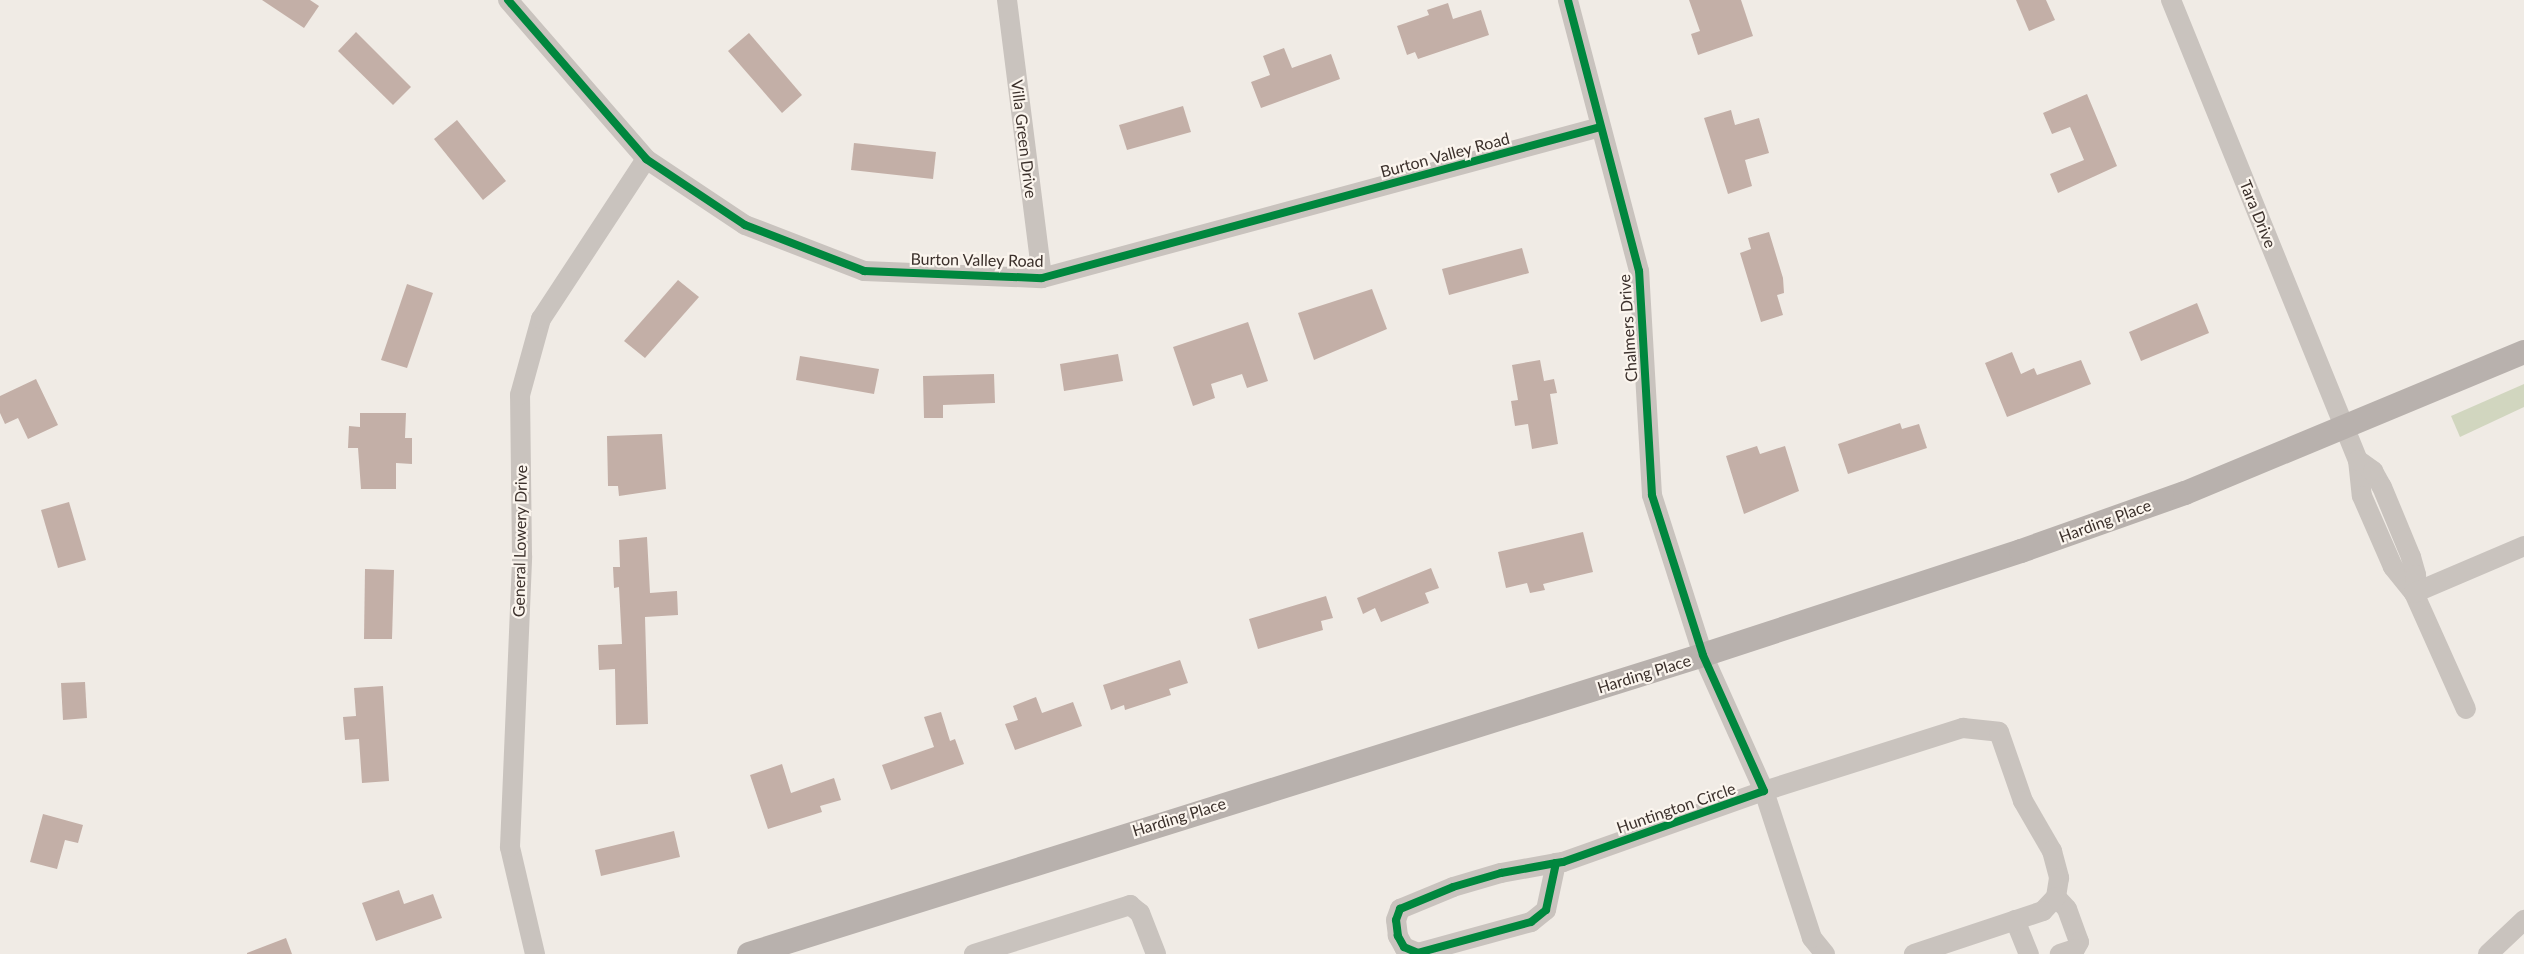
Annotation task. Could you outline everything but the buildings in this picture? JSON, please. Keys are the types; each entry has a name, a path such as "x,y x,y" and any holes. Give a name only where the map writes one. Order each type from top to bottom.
{"main road":[{"name":"Harding Place","path":"749,954 1703,655 2098,524 2344,428 2524,352"}],"street":[{"name":"Burton Valley Road","path":"508,0 646,159 745,225 864,271 1042,278 1600,127"},
{"name":"Villa Green Drive","path":"1006,0 1042,278"},
{"name":"Chalmers Drive","path":"1568,0 1639,271 1652,495 1703,655"},
{"name":"Tara Drive","path":"2171,0 2344,428 2358,460 2373,471 2382,487 2411,557 2416,575 2414,593"},
{"name":"General Lowery Drive","path":"535,954 510,847 522,556 520,395 541,319 646,159"},
{"path":"2466,710 2414,593 2524,546"},
{"name":"Huntington Circle","path":"1703,655 1764,791 1812,938 1825,954"},
{"name":"Huntington Circle","path":"1556,863 1546,910 1531,922 1418,953 1404,947 1398,936 1396,920 1400,909 1453,887 1556,863 1764,791 1963,728 1999,732 2024,801 2052,851 2059,878 2056,897"},
{"path":"1914,954 2043,911 2056,897 2067,909 2079,942 2075,949 2060,954"},
{"path":"974,954 1130,905 1140,914 1156,954"},
{"path":"2015,920 2029,954"},
{"path":"2501,950 2524,920"}],"green space":[{"path":"2524,384 2524,407 2460,437 2451,416"}],"cycle path":[{"path":"508,0 646,159 745,225 864,271 1042,278 1600,127"},
{"path":"1556,863 1546,910 1531,922 1418,953 1404,947 1398,936 1396,920 1400,909 1453,887 1501,873 1556,863 1563,862 1764,791 1703,655 1652,495 1639,271 1568,0"}]}
